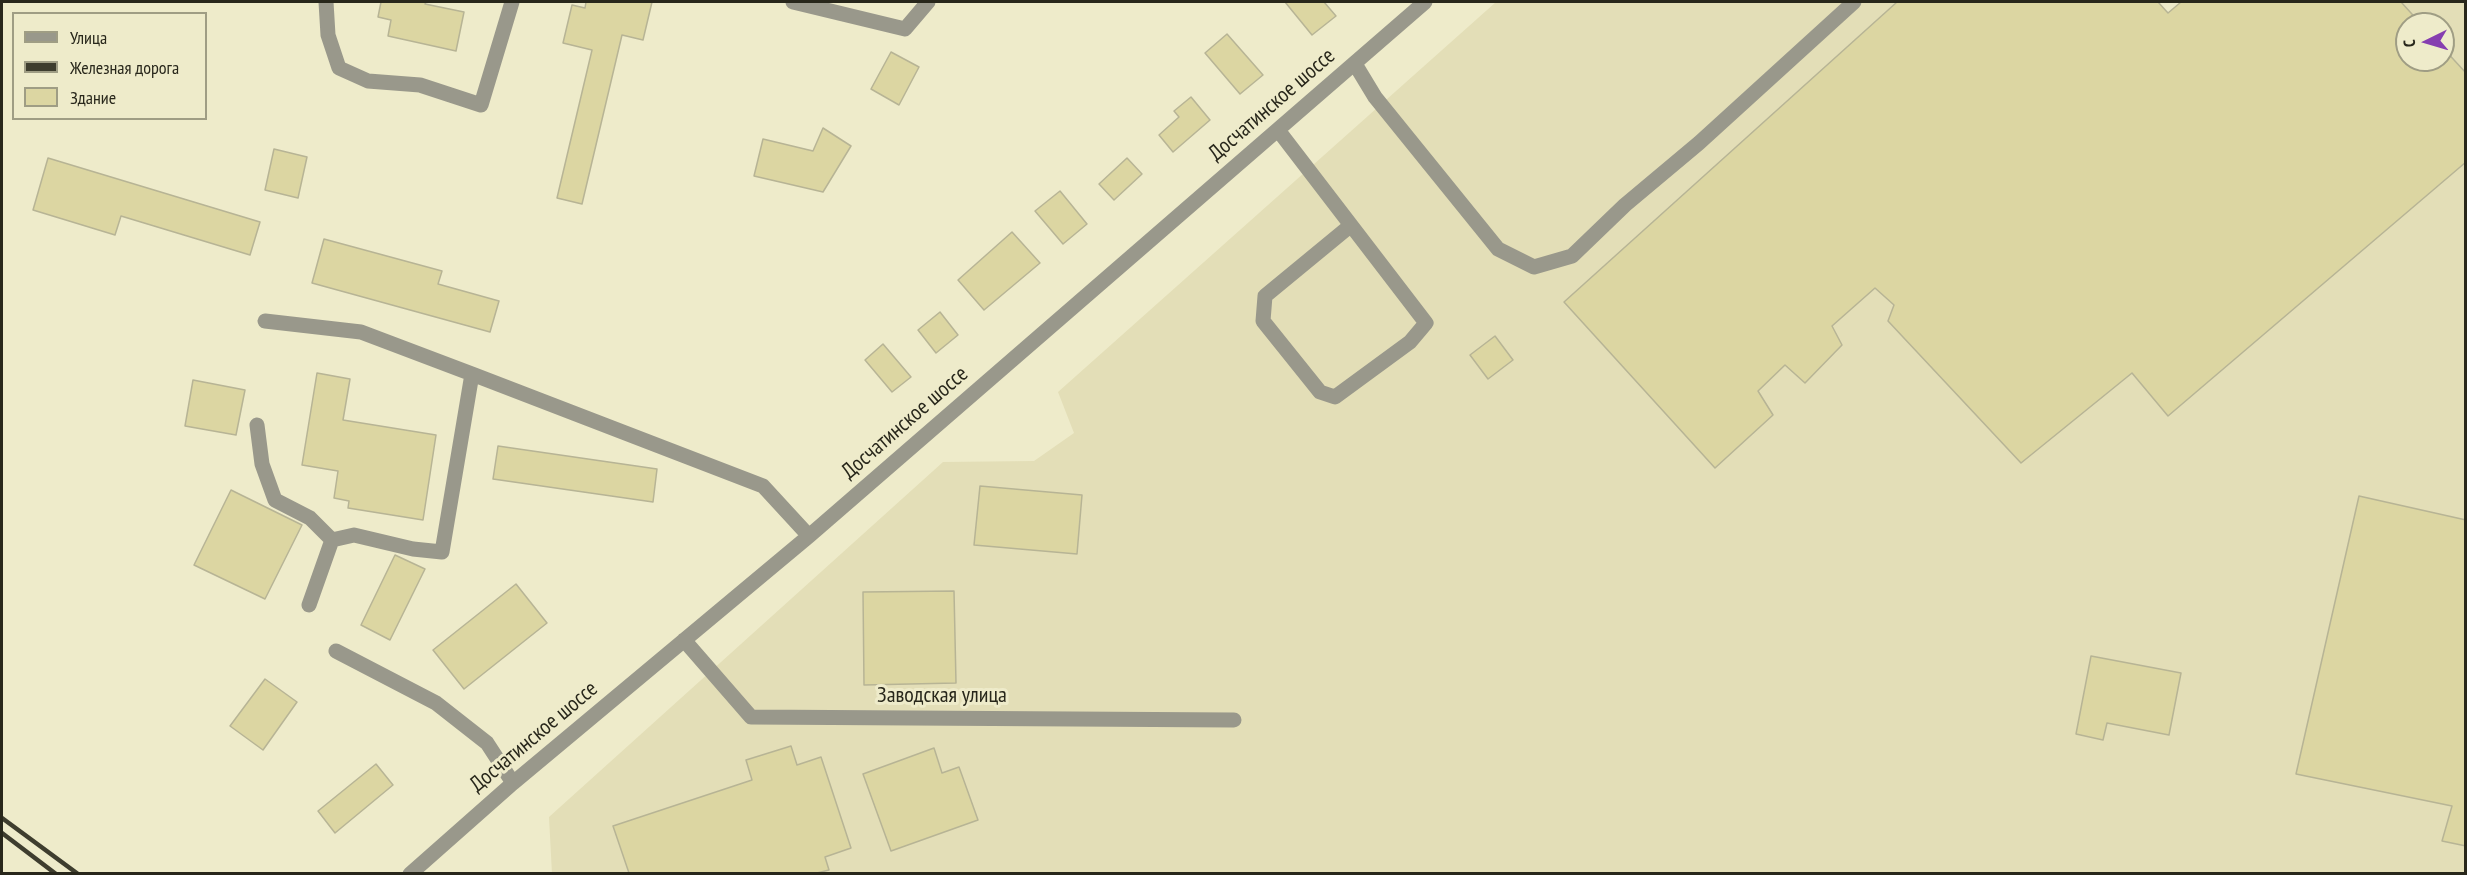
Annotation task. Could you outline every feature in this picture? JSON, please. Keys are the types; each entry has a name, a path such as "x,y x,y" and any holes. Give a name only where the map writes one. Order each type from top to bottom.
{"street":[{"path":"326,2 328,35 339,68 368,81 420,85 481,105 512,2"},
{"path":"793,2 905,29 928,2"},
{"name":"Досчатинское шоссе","path":"410,873 513,783 809,536 1425,2"},
{"path":"1355,64 1375,97 1498,249 1534,267 1572,256 1625,205 1699,143 1854,2"},
{"path":"1278,130 1426,323 1410,342 1335,397 1320,392 1263,321 1265,296 1350,226"},
{"path":"266,321 361,332 764,486 809,536"},
{"path":"332,540 354,535 413,549 442,552 472,374"},
{"path":"257,425 262,464 275,500 310,519 332,540"},
{"path":"309,605 332,540"},
{"name":"Заводская улица","path":"684,640 751,717 1234,720"},
{"path":"336,651 436,704 487,743 513,783"}],"shaded area":[{"path":"1496,2 2147,2 2175,31 2207,2 2465,2 2465,873 552,874 549,817 943,462 1034,461 1074,433 1058,392"}],"building":[{"path":"381,2 426,2 425,4 464,12 456,51 388,36 391,20 378,17"},
{"path":"586,2 652,2 643,40 622,35 582,204 557,198 592,50 563,43 572,5 585,8"},
{"path":"1285,2 1324,2 1336,16 1312,35"},
{"path":"1897,2 2158,2 2168,13 2181,2 2401,2 2410,12 2395,12 2395,72 2455,72 2455,61 2466,73 2466,162 2168,416 2132,373 2021,463 1888,321 1894,305 1875,288 1832,326 1842,345 1805,383 1785,365 1758,391 1773,415 1715,468 1564,302"},
{"path":"1227,34 1263,75 1240,94 1205,53"},
{"path":"891,52 919,67 899,105 871,89"},
{"path":"1191,97 1210,120 1173,152 1159,135 1179,117 1174,111"},
{"path":"823,128 851,146 823,192 754,176 763,139 813,151"},
{"path":"274,149 307,157 298,198 265,190"},
{"path":"48,158 260,222 250,255 121,216 115,235 33,210"},
{"path":"1127,158 1142,174 1114,200 1099,184"},
{"path":"1060,191 1087,224 1063,244 1035,211"},
{"path":"1012,232 1040,263 984,310 958,280"},
{"path":"324,239 442,271 438,284 499,301 490,332 312,283"},
{"path":"940,312 958,335 936,353 918,330"},
{"path":"1495,336 1513,360 1488,379 1470,355"},
{"path":"883,344 911,377 892,392 865,360"},
{"path":"317,373 350,379 343,420 436,435 423,520 348,508 349,501 334,498 338,471 302,465"},
{"path":"193,380 245,390 236,435 185,426"},
{"path":"498,446 657,469 653,502 493,479"},
{"path":"980,486 1082,495 1077,554 974,545"},
{"path":"231,490 302,525 265,599 194,565"},
{"path":"2359,496 2466,520 2466,846 2442,841 2452,806 2296,774"},
{"path":"395,555 425,569 390,640 361,625"},
{"path":"516,584 547,623 464,689 433,650"},
{"path":"954,591 956,683 864,685 863,592"},
{"path":"2091,656 2181,673 2169,735 2107,723 2103,740 2076,734"},
{"path":"265,679 297,702 263,750 230,726"},
{"path":"791,746 797,765 821,757 851,848 825,857 829,870 817,873 629,873 613,826 752,780 746,760"},
{"path":"934,748 942,773 959,767 978,820 891,851 863,774"},
{"path":"376,764 393,785 335,833 318,811"}],"railway":[{"path":"2,818 78,874"},
{"path":"2,833 56,874"}]}
